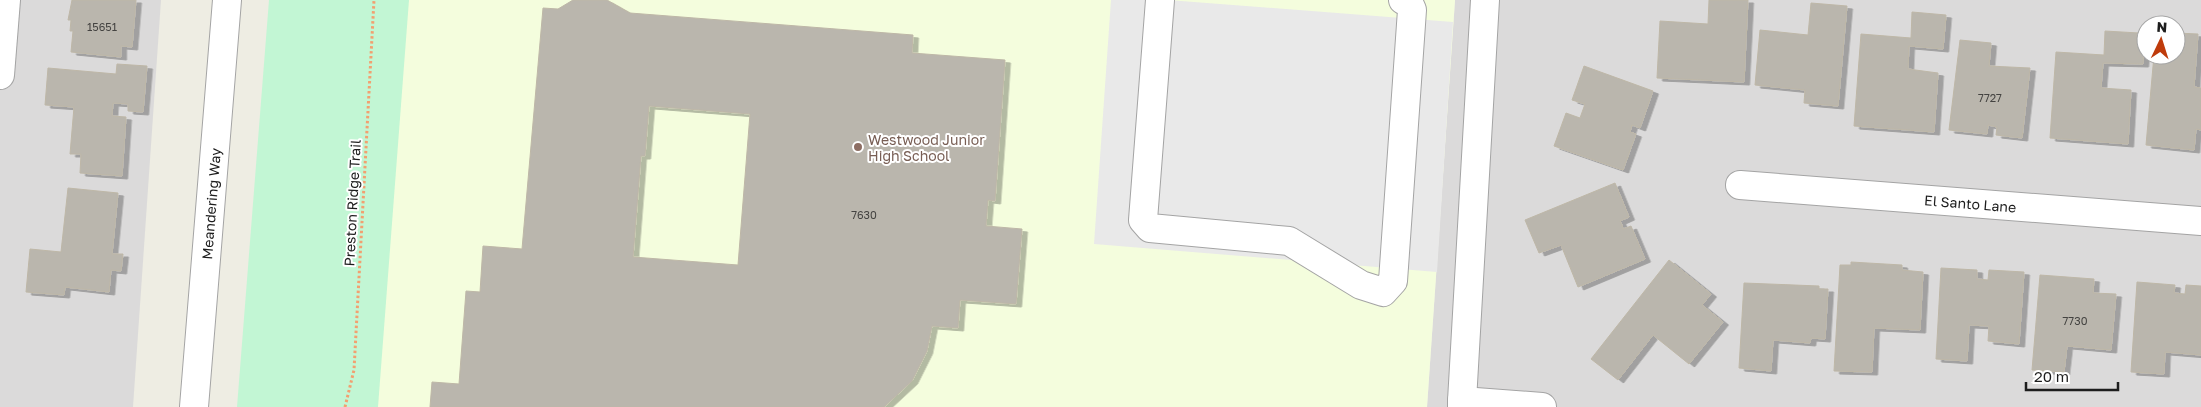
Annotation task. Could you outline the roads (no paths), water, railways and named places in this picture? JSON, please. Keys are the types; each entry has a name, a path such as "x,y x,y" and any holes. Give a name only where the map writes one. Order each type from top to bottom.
{"street":[{"path":"0,75 6,0"},
{"name":"Meandering Way","path":"194,407 228,0"},
{"path":"1160,0 1143,220 1150,228 1289,242 1361,285 1383,292 1393,282 1412,10 1409,3 1403,0"},
{"path":"1484,0 1462,404 1542,407"},
{"name":"El Santo Lane","path":"1740,185 2201,221"}],"place":[{"name":"Westwood Junior High School","path":"858,147"}]}
